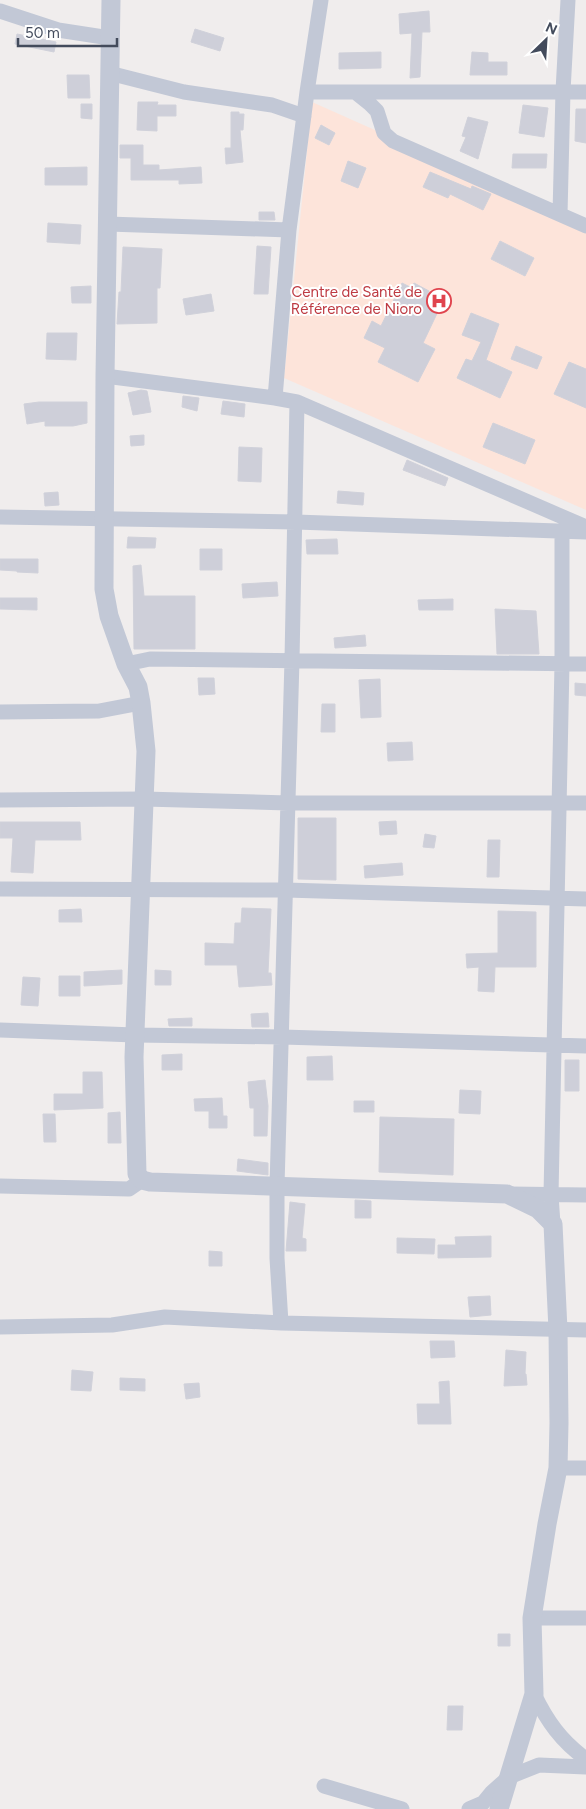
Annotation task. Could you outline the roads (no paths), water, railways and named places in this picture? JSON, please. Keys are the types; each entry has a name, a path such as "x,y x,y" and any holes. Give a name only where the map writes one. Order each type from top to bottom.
{"street":[{"path":"111,0 105,376 106,518 104,589 109,616 126,664 138,687 142,703 146,750 134,1057 137,1174 142,1180 150,1182 586,1195"},
{"path":"275,398 289,230 321,0"},
{"path":"560,214 563,91 568,0"},
{"path":"0,11 58,30 110,38"},
{"path":"109,74 184,92 272,105 304,116"},
{"path":"307,92 586,92"},
{"path":"354,92 377,111 384,133 393,141 586,226"},
{"path":"108,224 289,230"},
{"path":"105,376 297,402 586,527"},
{"path":"281,1323 277,1186 296,522 297,402"},
{"path":"0,517 296,522 586,532"},
{"path":"499,1809 534,1694 532,1618 546,1524 558,1468 558,1330 551,1195 560,803 562,531"},
{"path":"126,664 150,659 586,664"},
{"path":"0,712 98,711 142,703"},
{"path":"0,800 144,799 288,803 586,803"},
{"path":"0,888 286,890 586,899"},
{"path":"0,1030 586,1046"},
{"path":"0,1186 129,1189 142,1180"},
{"path":"507,1194 538,1209 553,1224"},
{"path":"0,1327 112,1325 165,1317 281,1323 586,1330"},
{"path":"558,1468 586,1468"},
{"path":"532,1618 586,1618"},
{"path":"534,1694 545,1717 563,1740 586,1759"},
{"path":"469,1809 483,1804 492,1792 509,1776 538,1765 586,1767"},
{"path":"324,1786 402,1809"}],"place":[{"name":"Centre de Santé de Référence de Nioro","path":"439,301"}]}
